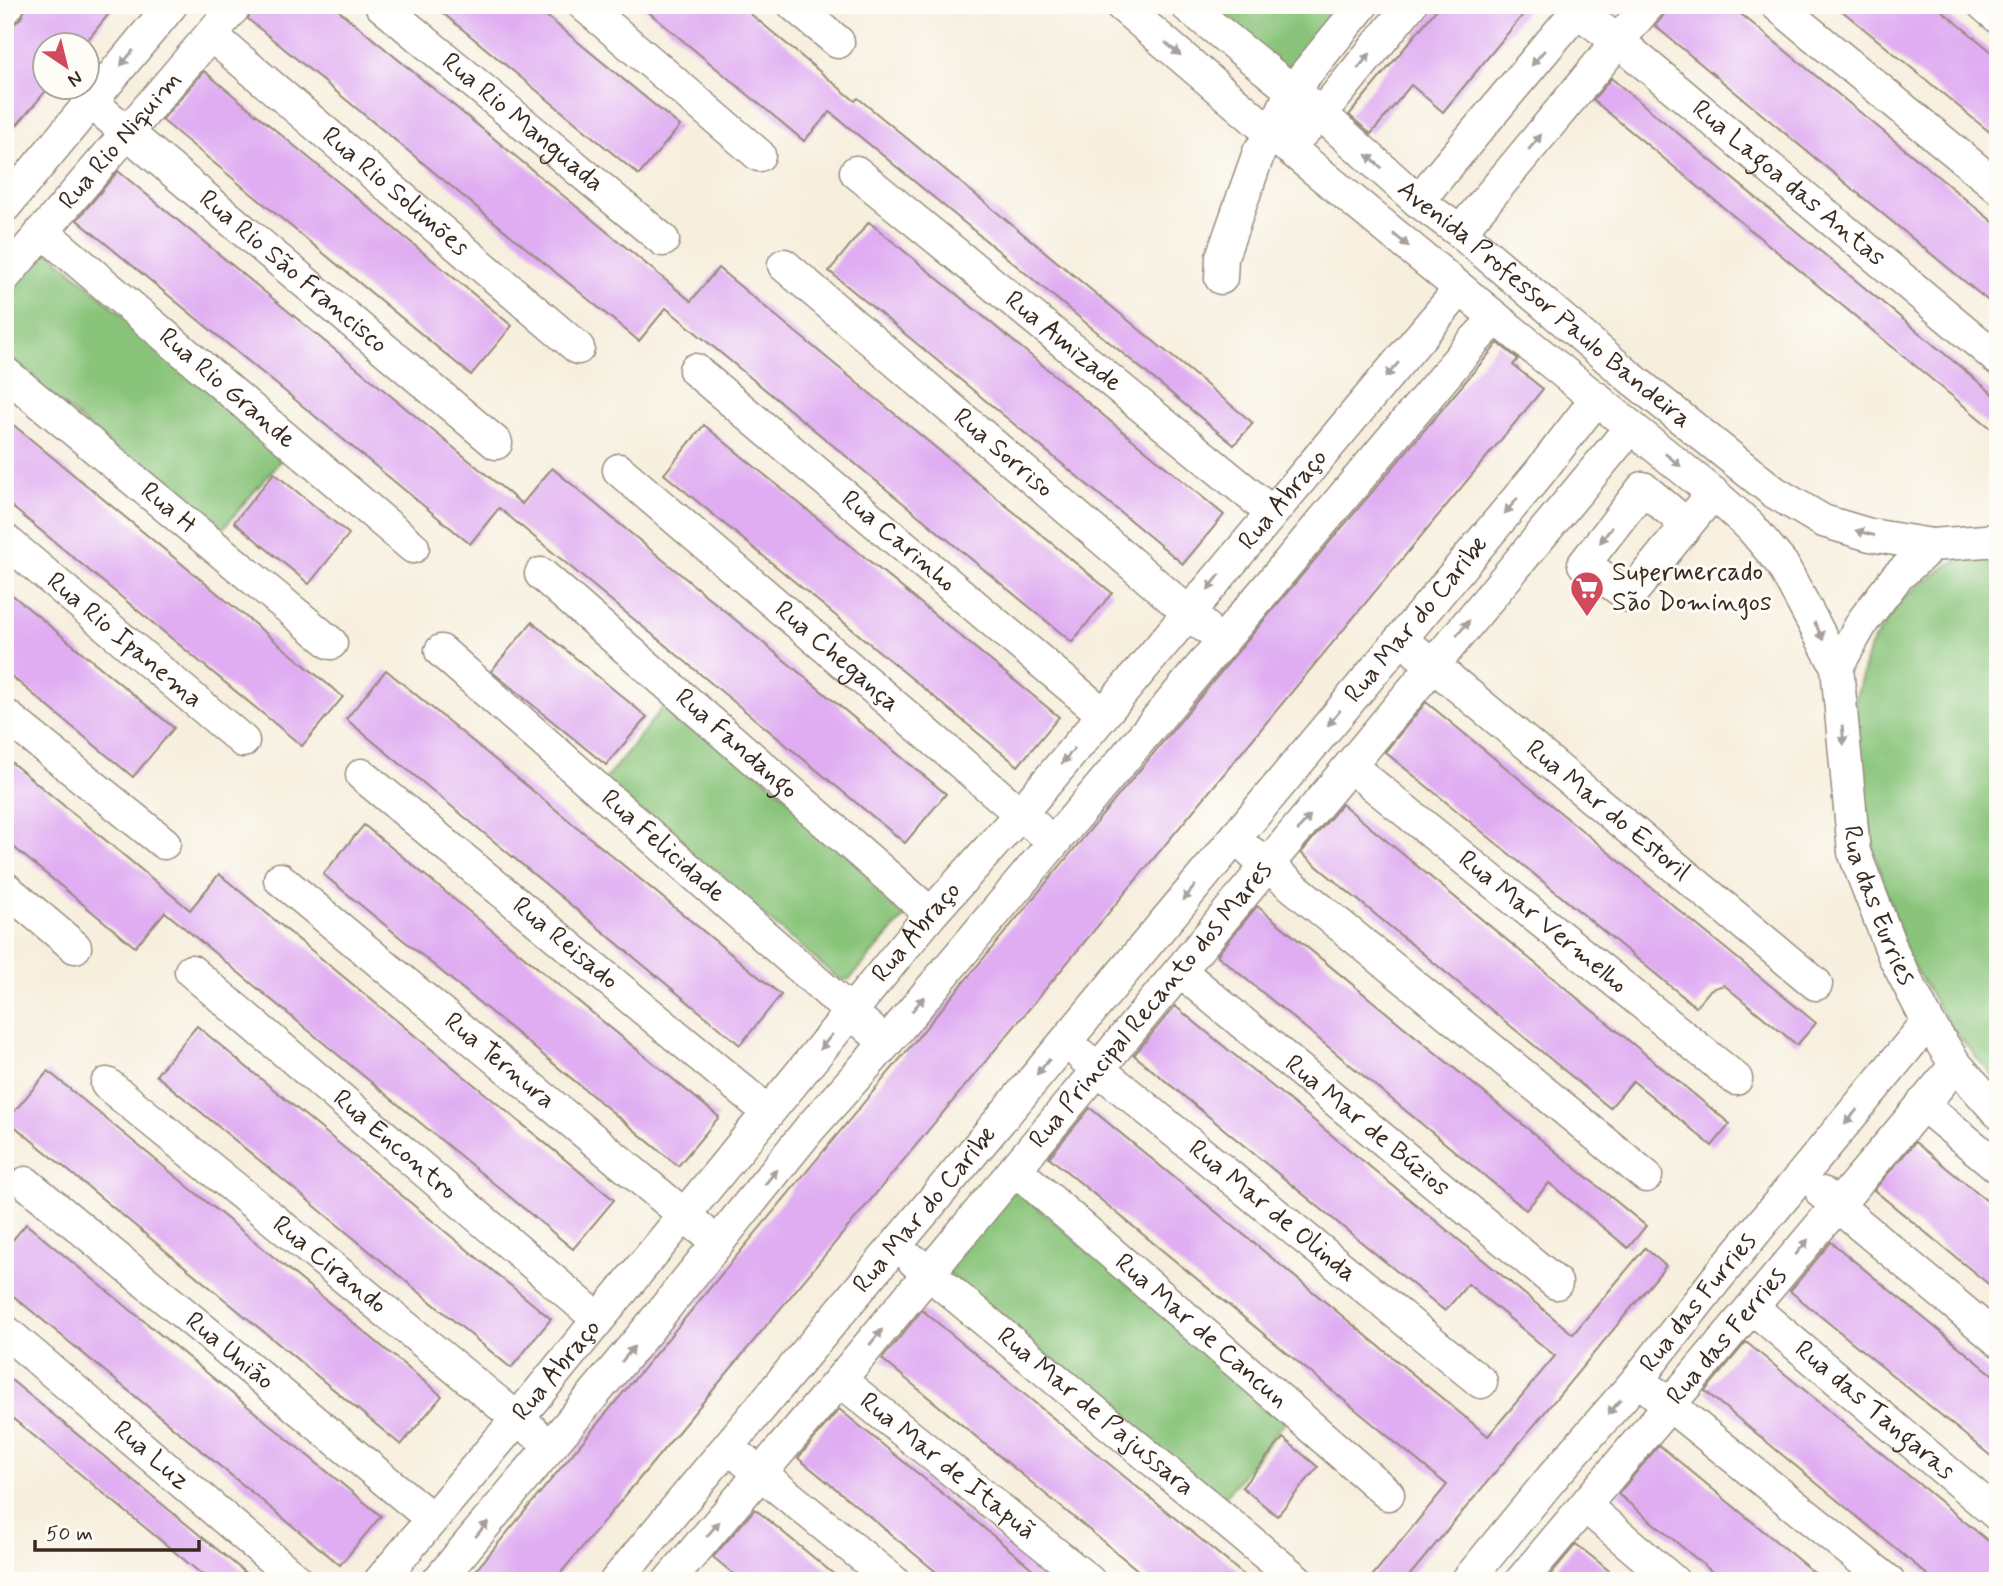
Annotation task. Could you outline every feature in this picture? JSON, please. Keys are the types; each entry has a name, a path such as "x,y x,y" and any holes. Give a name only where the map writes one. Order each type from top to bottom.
{"street":[{"name":"Rua Rio Niquim","path":"102,89 171,5"},
{"name":"Rua Rio Niquim","path":"5,276 236,5"},
{"name":"Rua Rio Manguada","path":"381,5 663,240"},
{"path":"584,5 759,155"},
{"path":"794,5 838,42"},
{"name":"Avenida Professor Paulo Bandeira","path":"1121,5 1280,140 1750,526 1782,564 1837,667"},
{"name":"Avenida Professor Paulo Bandeira","path":"1186,5 1321,114 1418,201 1460,232 1631,378 1774,492 1824,521 1870,535 1932,545 1998,540"},
{"path":"1280,140 1291,92 1362,5"},
{"path":"1221,278 1222,257 1259,152 1321,114 1410,5"},
{"path":"1460,232 1648,5"},
{"path":"1777,5 1998,187"},
{"path":"1984,5 1998,17"},
{"path":"1418,201 1579,8"},
{"name":"Rua Lagoa das Antas","path":"1579,8 1998,359"},
{"name":"Rua Rio Solimões","path":"211,35 578,348"},
{"name":"Rua Rio Niquim","path":"5,206 91,102"},
{"name":"Rua Rio São Francisco","path":"91,102 496,443"},
{"path":"1467,142 1507,175"},
{"name":"Rua Amizade","path":"856,172 1271,512"},
{"name":"Rua Rio Grande","path":"42,231 413,547"},
{"name":"Rua Sorriso","path":"784,265 1221,641"},
{"name":"Rua Abraço","path":"380,1581 517,1419 931,914 1021,813 1460,289"},
{"name":"Rua Abraço","path":"438,1581 719,1243 810,1128 886,1043 1221,641 1496,318"},
{"name":"Rua Carinho","path":"695,370 1103,714"},
{"name":"Rua H","path":"5,373 331,643"},
{"name":"Rua Mar do Caribe","path":"616,1581 1539,473 1597,398"},
{"path":"1353,415 1388,443"},
{"name":"Rua Principal Recanto dos Mares","path":"671,1580 840,1381 1631,428"},
{"name":"Rua Chegança","path":"619,470 1054,842"},
{"path":"1539,473 1573,497"},
{"path":"1687,525 1713,493"},
{"name":"Rua Rio Ipanema","path":"5,540 243,741"},
{"path":"1837,667 1863,621 1896,579 1932,545"},
{"name":"Rua Fandango","path":"541,574 931,914"},
{"name":"Rua Mar do Estoril","path":"1401,637 1816,984"},
{"name":"Rua Felicidade","path":"441,651 886,1043"},
{"name":"Rua das Eurries","path":"1837,667 1853,852 1894,956 1928,1022 1956,1065 1998,1112"},
{"path":"5,715 164,844"},
{"name":"Rua Mar Vermelho","path":"1350,766 1736,1079"},
{"name":"Rua Reisado","path":"362,775 768,1112"},
{"path":"1235,839 1646,1175"},
{"name":"Rua Ternura","path":"280,878 719,1243"},
{"path":"5,888 75,947"},
{"name":"Rua Encontro","path":"191,971 598,1319"},
{"name":"Rua Mar de Búzios","path":"1180,971 1556,1283"},
{"name":"Rua das Furries","path":"1467,1581 1638,1379 1928,1022"},
{"name":"Rua Mar de Olinda","path":"1065,1041 1481,1382"},
{"name":"Rua das Ferries","path":"1521,1581 1956,1065"},
{"name":"Rua Cirando","path":"107,1084 552,1446"},
{"path":"1927,1098 1998,1167"},
{"name":"Rua Mar de Cancun","path":"1015,1169 1388,1494"},
{"path":"1802,1176 1998,1340"},
{"name":"Rua União","path":"26,1183 432,1520"},
{"name":"Rua Mar de Pajussara","path":"895,1244 1298,1581"},
{"name":"Rua das Tangaras","path":"1753,1308 1998,1515"},
{"name":"Rua Luz","path":"5,1331 298,1581"},
{"path":"1638,1379 1888,1581"},
{"name":"Rua Mar de Itapuã","path":"840,1381 1088,1581"},
{"path":"727,1447 893,1581"},
{"path":"1585,1506 1673,1581"}],"green space":[{"path":"1208,5 1342,5 1291,67 1282,66"},
{"path":"51,253 285,455 216,537 5,355 5,293 40,254"},
{"path":"1998,548 1998,1083 1951,1027 1908,958 1875,856 1858,758 1855,701 1870,646 1903,598 1949,564"},
{"path":"671,697 913,907 850,979 840,980 604,781"},
{"path":"1018,1191 1288,1418 1221,1502 946,1271 1007,1192"}],"building":[{"path":"27,5 116,5 94,32 32,32 32,102 37,102 5,139 5,32 21,18"},
{"path":"254,5 332,5 691,301 718,268 1112,593 1072,642 666,308 639,341 248,19"},
{"path":"433,5 533,5 680,126 639,175"},
{"path":"640,5 740,5 855,101 858,98 1253,423 1234,445 830,112 804,141"},
{"path":"1440,5 1531,5 1443,112 1411,85 1371,134 1349,115"},
{"path":"1666,5 1730,5 1998,226 1998,309 1655,26 1663,16"},
{"path":"1835,5 1935,5 1998,57 1998,139"},
{"path":"204,71 512,326 471,375 162,120"},
{"path":"1611,78 1998,398 1998,434 1593,100"},
{"path":"118,171 522,504 552,468 946,794 905,843 499,508 470,544 77,220"},
{"path":"869,222 1224,515 1183,564 829,271"},
{"path":"1498,343 1518,359 1513,365 1543,389 645,1472 554,1581 467,1581 1274,608"},
{"path":"5,418 343,697 302,746 5,501"},
{"path":"704,425 1059,717 1018,766 664,474"},
{"path":"274,473 349,534 309,584 234,522"},
{"path":"5,589 174,728 133,777 5,671"},
{"path":"532,622 647,717 606,765 491,671"},
{"path":"386,670 781,995 740,1045 346,719"},
{"path":"1426,702 1816,1023 1797,1045 1724,985 1711,989 1696,1007 1385,752"},
{"path":"5,757 190,910 219,874 614,1200 573,1249 165,912 135,947 5,840"},
{"path":"1342,804 1730,1124 1712,1146 1633,1081 1610,1108 1301,853"},
{"path":"364,825 719,1117 678,1166 323,874"},
{"path":"1257,906 1646,1226 1628,1248 1549,1183 1526,1210 1217,955"},
{"path":"1175,1006 1573,1334 1645,1248 1666,1266 1405,1581 1368,1581 1447,1485 1049,1157 1090,1108 1488,1436 1555,1356 1468,1284 1445,1311 1134,1055"},
{"path":"197,1026 551,1319 511,1368 156,1075"},
{"path":"48,1071 442,1396 401,1445 7,1120"},
{"path":"1915,1142 1998,1210 1998,1292 1874,1190"},
{"path":"26,1224 381,1516 340,1565 5,1289 5,1249"},
{"path":"1831,1242 1998,1379 1998,1462 1790,1291"},
{"path":"922,1310 1251,1581 1151,1581 882,1359"},
{"path":"1746,1342 1998,1549 1998,1581 1935,1581 1705,1391"},
{"path":"5,1375 255,1581 210,1581 51,1450 5,1412"},
{"path":"839,1409 1047,1581 947,1581 798,1458"},
{"path":"1283,1438 1318,1467 1277,1516 1242,1487"},
{"path":"1659,1445 1824,1581 1723,1581 1618,1494"},
{"path":"755,1509 842,1581 742,1581 713,1557"},
{"path":"1576,1544 1601,1564 1621,1581 1545,1581"}],"place":[{"name":"Supermercado São Domingos","path":"1587,618"}]}
